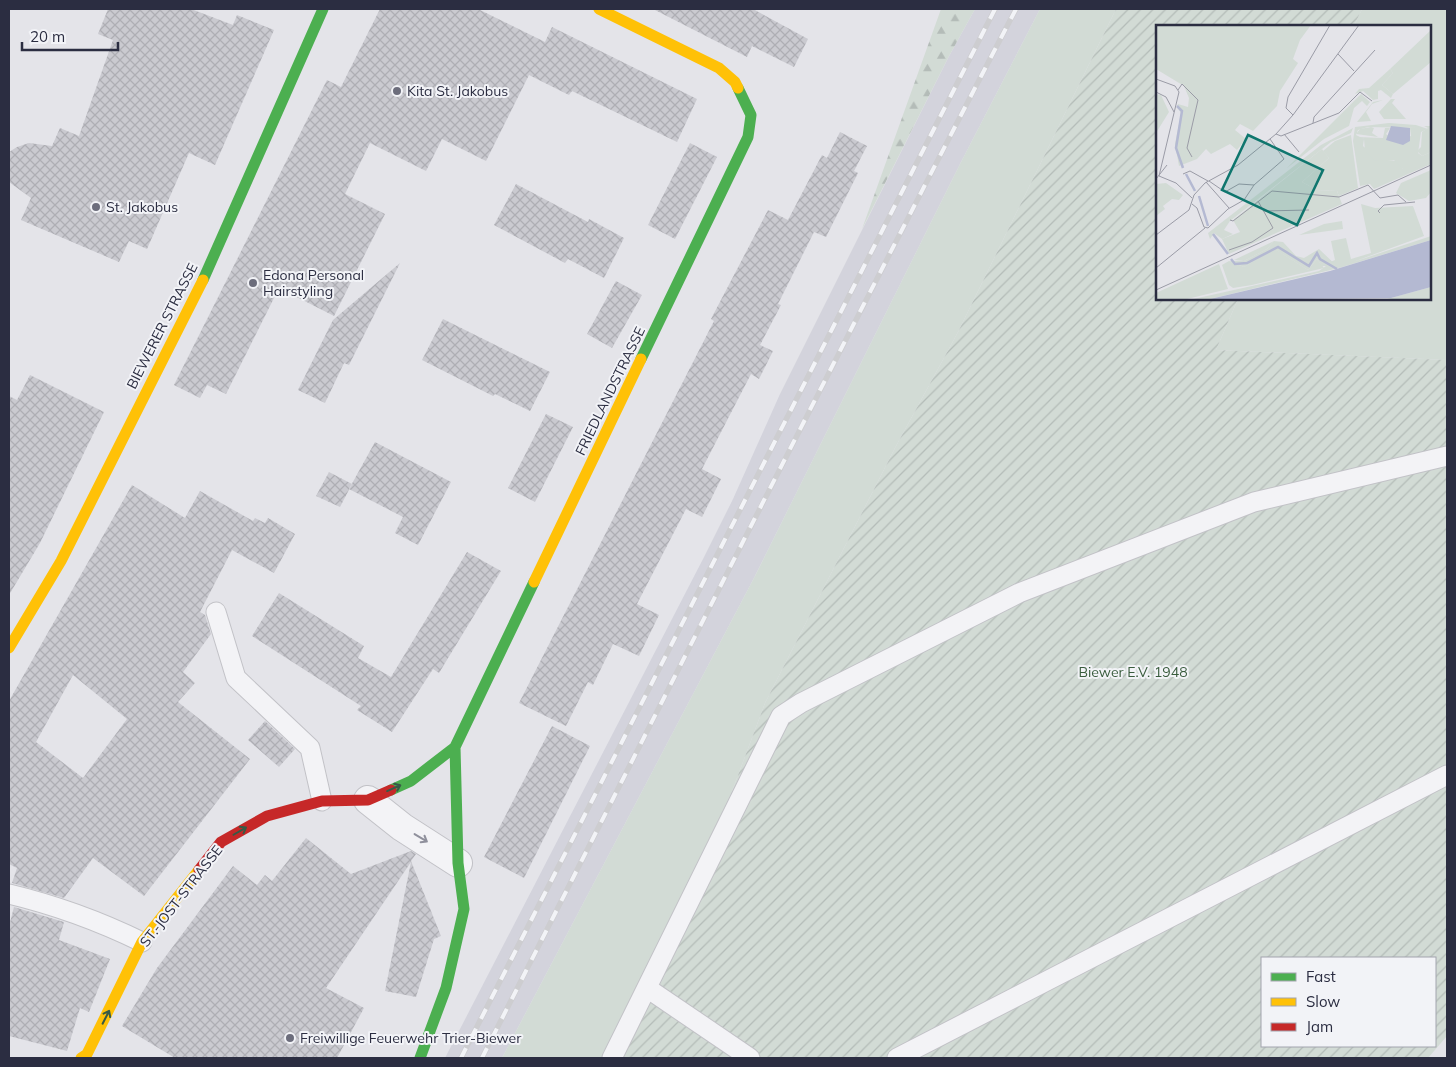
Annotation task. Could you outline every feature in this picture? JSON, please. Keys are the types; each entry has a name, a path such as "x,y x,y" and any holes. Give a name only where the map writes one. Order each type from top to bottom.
{"street":[{"name":"BIEWERER STRASSE","path":"9,648 61,561 210,266 323,9"},
{"name":"FRIEDLANDSTRASSE","path":"458,863 456,747 748,137 751,115 735,82 719,68 599,9"},
{"name":"ST.-JOST-STRASSE","path":"81,1058 87,1054 142,942 221,842 267,816 322,801 368,800 411,781 456,747"},
{"path":"368,800 402,827 458,863 464,909 446,988 420,1058"}],"lane":[{"path":"612,1058 781,716 801,703 1019,594 1145,544 1254,502 1447,456"},
{"path":"216,612 236,678 310,748 322,801"},
{"path":"897,1058 1447,775"},
{"path":"9,894 104,924 142,942"},
{"path":"647,988 750,1058"}],"shaded area":[{"path":"975,9 1040,9 960,164 755,576 502,1058 445,1058 703,559 733,499 780,394 948,58"}],"green space":[{"path":"941,9 975,9 948,58 862,229"},
{"path":"1040,9 1116,9 958,332 896,446 765,703 722,818 601,1058 502,1058 755,576 960,164"},
{"name":"Biewer E.V. 1948","path":"1116,9 1362,9 1354,25 1156,25 1156,300 1238,300 1216,350 1447,360 1447,1036 1428,1058 601,1058 722,818 765,703 896,446 958,332"},
{"path":"1362,9 1447,9 1447,360 1216,350 1238,300 1431,300 1431,25 1354,25"}],"building":[{"path":"108,9 191,9 233,25 237,15 274,30 215,165 189,153 147,249 129,241 119,262 21,220 31,198 9,182 9,152 29,143 52,146 60,128 79,136 113,40 98,34"},
{"path":"380,9 478,9 545,42 552,27 697,99 677,142 572,91 569,95 529,75 486,161 442,139 426,171 370,143 345,194 385,214 334,316 279,288 226,394 207,385 200,398 174,385 327,80 341,87"},
{"path":"653,9 753,9 808,39 794,67 752,46 747,57"},
{"path":"840,132 867,146 854,171 858,173 826,237 814,232 778,304 781,305 760,345 773,351 759,379 751,374 702,469 721,479 702,517 686,509 637,604 659,615 639,656 613,644 593,685 588,682 566,726 519,703 714,321 711,319 768,210 788,220 822,155 827,158"},
{"path":"690,143 717,157 675,239 648,225"},
{"path":"516,184 588,222 589,219 624,238 604,278 568,259 565,263 494,225"},
{"path":"400,263 349,365 344,363 325,403 298,390 333,320"},
{"path":"616,281 642,295 612,348 587,334"},
{"path":"443,319 550,372 530,411 495,394 493,396 422,360"},
{"path":"30,375 104,412 40,543 9,595 9,396 17,400"},
{"path":"546,414 573,427 535,502 508,488"},
{"path":"375,442 451,482 418,545 395,533 403,517 349,489"},
{"path":"329,472 352,484 340,507 316,496"},
{"path":"132,485 185,518 200,491 253,521 255,518 265,523 268,518 295,534 274,573 232,550 200,612 205,615 211,634 183,672 195,683 178,702 250,759 144,896 93,858 64,898 12,883 17,868 9,864 9,701","holes":["73,675 127,719 83,778 36,742"]},
{"path":"467,552 501,571 439,673 433,669 392,732 357,710 361,706 252,636 279,593 364,646 358,658 391,677"},
{"path":"265,721 295,749 279,767 248,740"},
{"path":"552,726 590,746 524,878 484,857"},
{"path":"306,838 351,874 411,851 416,854 411,861 441,936 434,939 416,997 385,991 411,862 326,988 364,1008 337,1058 175,1058 122,1026 157,968 233,866 257,885 265,875 272,881"},
{"path":"14,907 64,922 59,940 110,959 89,1012 80,1008 67,1051 9,1036 9,926"}],"railway":[{"path":"461,1058 995,9"},
{"path":"482,1058 814,402 1016,9"}],"traffic: fast":[{"path":"203,280 323,9"},
{"path":"641,359 748,137 751,115 738,88"},
{"path":"420,1058 446,988 464,909 458,863 455,747 534,582"},
{"path":"391,790 411,781 455,747"}],"traffic: slow":[{"path":"599,9 719,68 735,82 738,88"},
{"path":"9,648 61,561 203,280"},
{"path":"534,582 641,359"},
{"path":"81,1058 87,1054 142,942 199,870"}],"traffic: jam":[{"path":"199,870 221,842 267,816 322,801 368,800 391,790"}],"place":[{"name":"Kita St. Jakobus","path":"397,91"},
{"name":"St. Jakobus","path":"96,207"},
{"name":"Edona Personal Hairstyling","path":"253,283"},
{"name":"Freiwillige Feuerwehr Trier-Biewer","path":"290,1038"}]}
